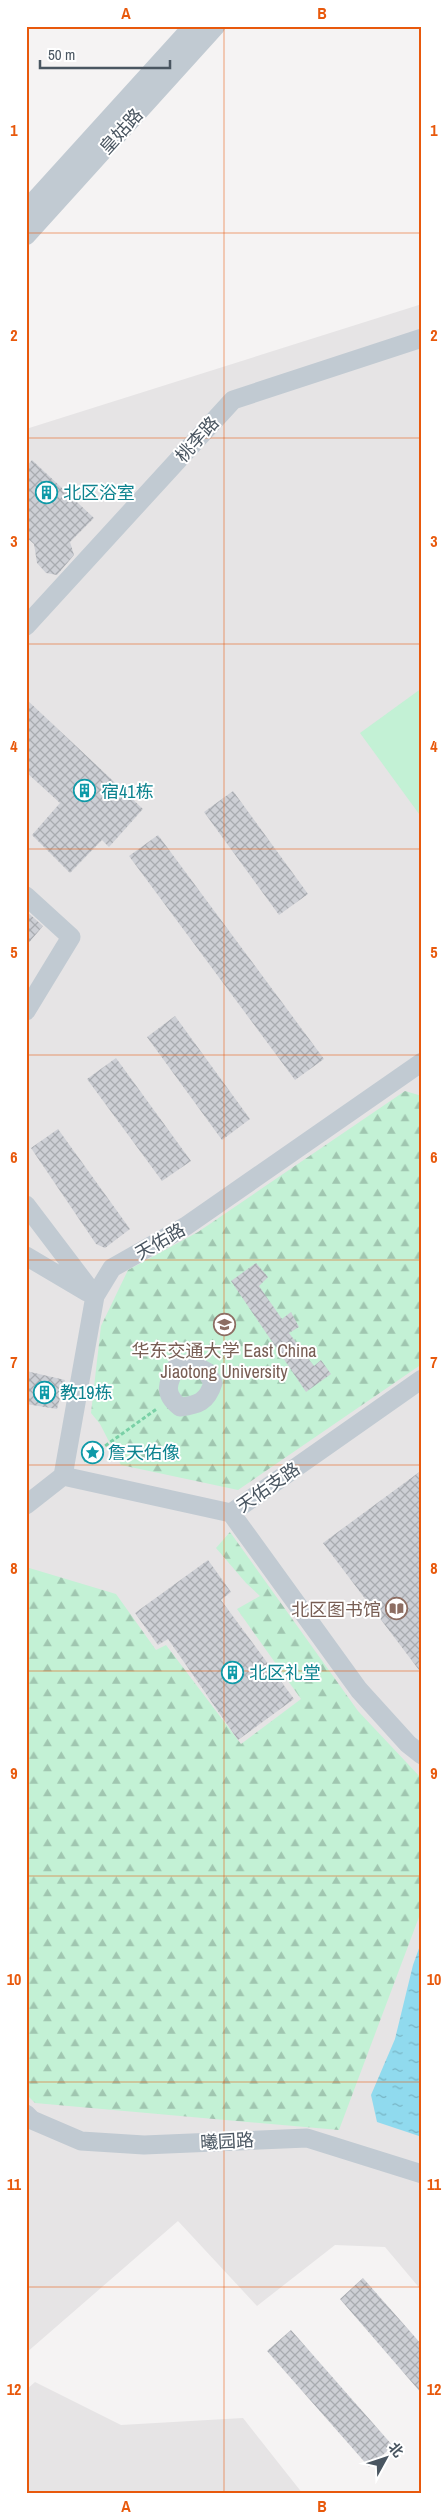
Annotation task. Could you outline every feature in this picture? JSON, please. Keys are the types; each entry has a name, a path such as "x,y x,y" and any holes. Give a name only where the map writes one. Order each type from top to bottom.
{"street":[{"name":"皇姑路","path":"26,210 193,26"},
{"name":"皇姑路","path":"26,236 216,26"},
{"name":"桃李路","path":"26,626 233,400 422,338"},
{"path":"26,896 71,937 26,1011"},
{"name":"天佑路","path":"63,1476 95,1296 112,1268 186,1226 422,1062"},
{"path":"26,1205 95,1296"},
{"path":"26,1256 95,1296"},
{"name":"天佑支路","path":"63,1476 231,1513 422,1379"},
{"path":"26,1505 63,1476"},
{"path":"231,1513 359,1690 408,1744 422,1755"},
{"name":"曦园路","path":"29,2117 81,2141 144,2145 307,2138 422,2174"}],"path":[{"path":"63,1476 170,1400"}],"shaded area":[{"name":"华东交通大学 East China Jiaotong University","path":"422,304 422,2291 385,2247 335,2245 257,2306 178,2221 26,2353 26,429"},
{"path":"35,2382 121,2425 243,2418 303,2494 26,2494 26,2390"}],"green space":[{"path":"422,688 422,818 360,733"},
{"path":"405,1091 422,1096 422,1364 238,1490 121,1465 100,1424 91,1413 101,1326 128,1270 198,1232"},
{"path":"230,1532 358,1711 422,1779 422,1909 339,2130 35,2103 26,2094 26,1567 116,1594 156,1650 166,1645 241,1744 301,1699 237,1609 260,1596 246,1583 216,1548"}],"water":[{"path":"422,1940 422,2137 377,2122 371,2095 395,2039 413,1965"}],"building":[{"name":"北区浴室","path":"32,460 94,518 70,542 74,555 57,575 46,573 37,563 34,544 26,537 26,467"},
{"name":"宿41栋","path":"26,699 143,809 109,847 102,840 70,873 32,835 60,803 26,772"},
{"path":"233,791 308,894 279,915 204,812"},
{"path":"158,835 324,1059 295,1080 129,856"},
{"path":"26,911 43,926 26,946"},
{"path":"175,1016 250,1119 222,1140 147,1037"},
{"path":"116,1058 191,1161 162,1181 87,1079"},
{"path":"58,1129 130,1229 105,1248 96,1244 31,1148"},
{"path":"256,1263 268,1277 259,1286 282,1319 291,1312 299,1327 289,1333 314,1366 321,1360 331,1374 306,1392 231,1281"},
{"name":"教19栋","path":"26,1371 65,1380 57,1409 26,1404"},
{"name":"北区图书馆","path":"422,1470 422,1674 323,1543"},
{"name":"北区礼堂","path":"208,1560 231,1592 221,1600 294,1699 238,1740 168,1639 158,1645 135,1613"},
{"path":"363,2278 422,2345 422,2394 340,2299"},
{"path":"291,2330 393,2446 369,2467 267,2351"}],"place":[{"name":"北区浴室","path":"47,492"},
{"name":"宿41栋","path":"85,791"},
{"name":"华东交通大学 East China Jiaotong University","path":"224,1325"},
{"name":"教19栋","path":"44,1392"},
{"name":"詹天佑像","path":"92,1452"},
{"name":"北区图书馆","path":"397,1609"},
{"name":"北区礼堂","path":"233,1672"}]}
